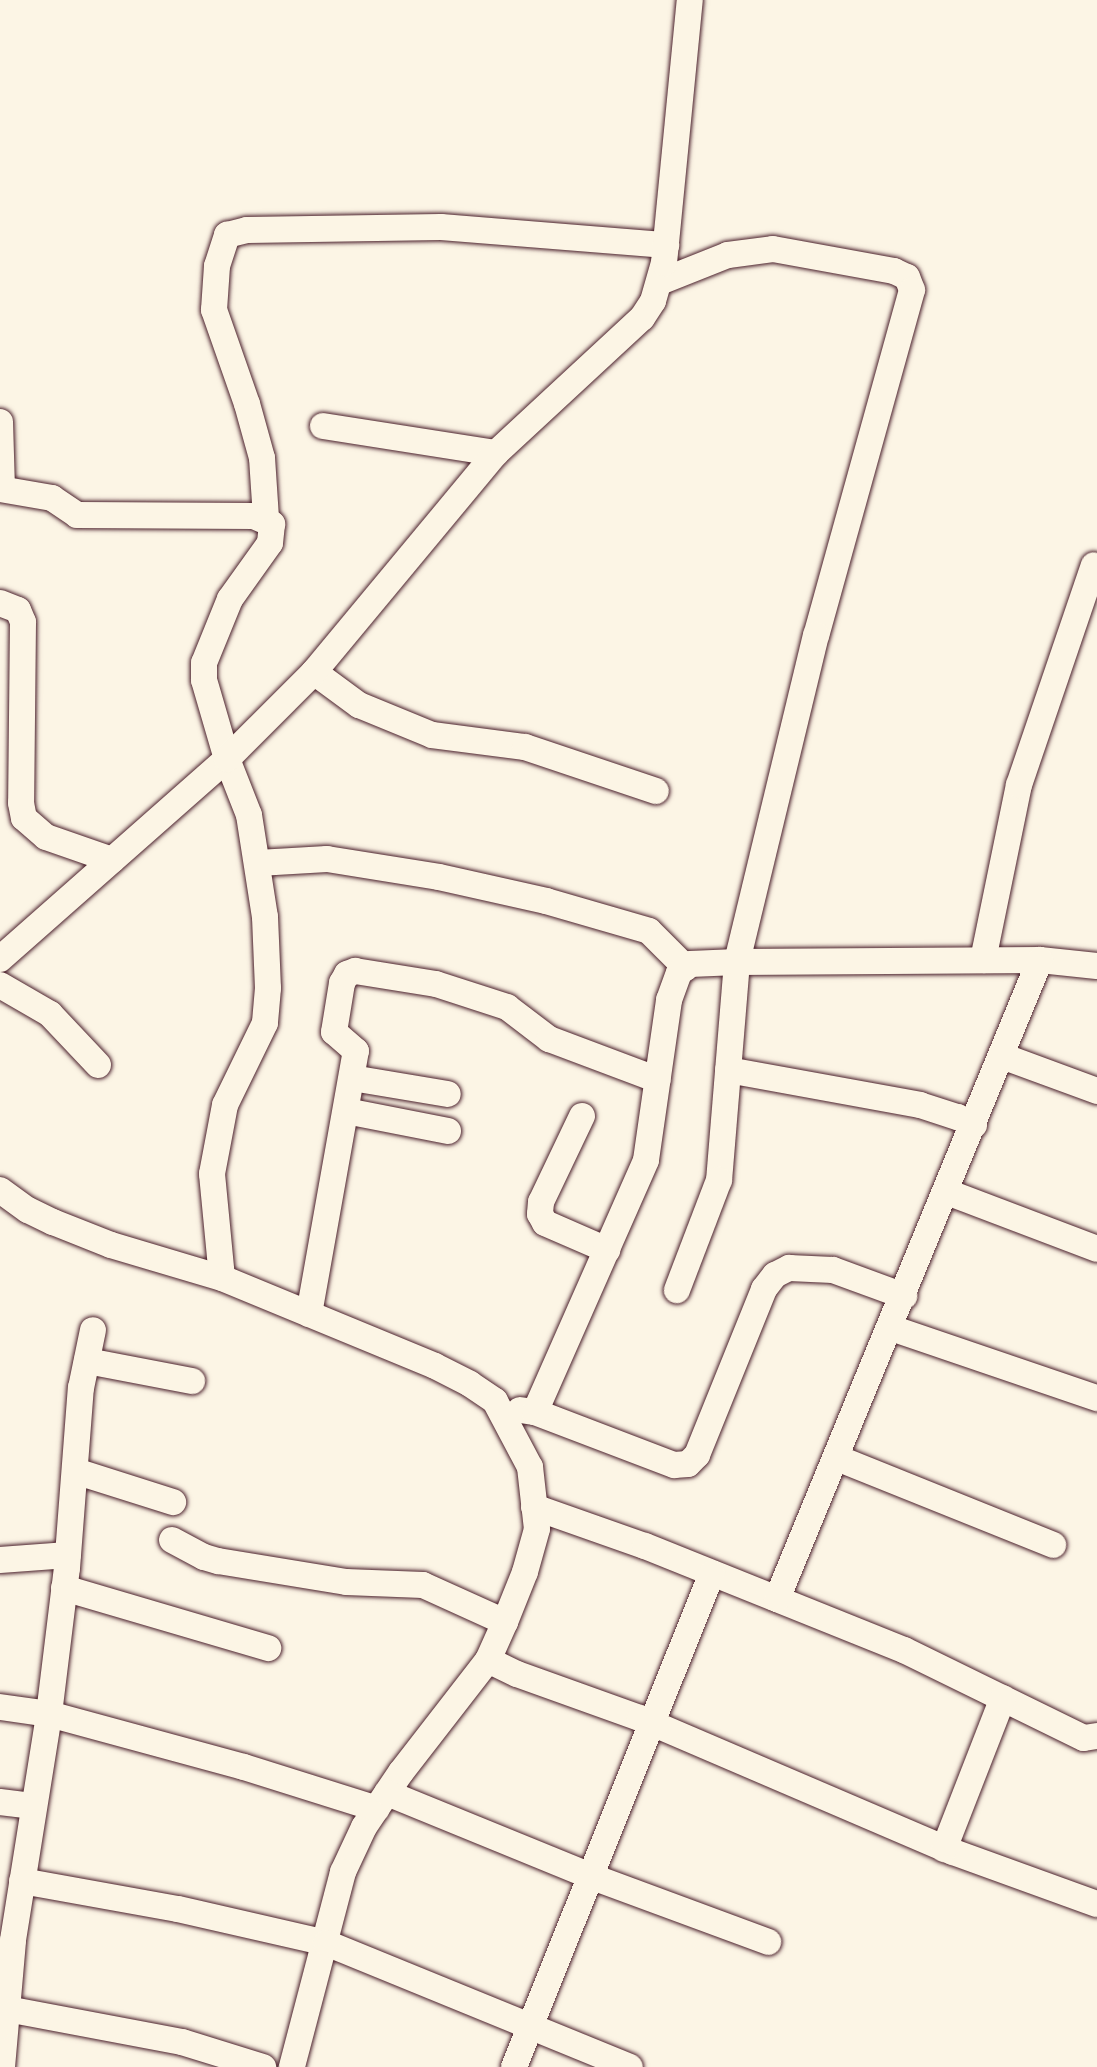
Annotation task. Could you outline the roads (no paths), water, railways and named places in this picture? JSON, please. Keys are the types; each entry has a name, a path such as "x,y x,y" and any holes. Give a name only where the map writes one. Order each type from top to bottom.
{"street":[{"path":"6,944 111,860 227,759 314,672 496,453 628,332 653,301 660,282 666,245 690,0"},
{"path":"222,1278 212,1174 225,1105 256,1045 268,1006 265,917 258,863 249,815 227,759 204,680 204,663 230,599 270,543 272,524 266,518 262,458 247,404 214,310 217,266 227,235 247,230 441,227 666,245"},
{"path":"660,282 728,255 772,250 894,271 907,277 912,290 816,635 737,962 719,1180 677,1290"},
{"path":"0,422 1,489 52,498 77,515 266,518"},
{"path":"323,426 496,453"},
{"path":"983,960 1018,785 1094,565"},
{"path":"0,603 18,610 23,622 21,803 12,817 46,837 111,860"},
{"path":"314,672 359,705 432,735 525,747 656,791"},
{"path":"258,863 327,859 439,877 546,901 649,932 686,968"},
{"path":"778,1599 1040,960"},
{"path":"535,1412 646,1160 673,985 690,964 1040,960 1097,966"},
{"path":"309,1314 356,1051 334,1032 342,983 347,974 355,971 436,984 507,1007 549,1039 658,1080"},
{"path":"0,985 50,1014 98,1065"},
{"path":"1002,1056 1097,1091"},
{"path":"728,1070 920,1105 974,1125"},
{"path":"352,1078 448,1094"},
{"path":"346,1111 448,1131"},
{"path":"582,1116 541,1202 540,1214 545,1223 607,1250"},
{"path":"0,1190 28,1210 53,1222 111,1245 222,1278 435,1366 470,1384 495,1401 530,1467 537,1529 525,1572 488,1660 382,1801 342,1872 326,1943 292,2067"},
{"path":"947,1192 1097,1249"},
{"path":"500,1409 535,1412 674,1465 688,1464 697,1455 764,1289 775,1275 789,1268 833,1270 904,1296"},
{"path":"891,1328 1097,1398"},
{"path":"2,2067 7,2009 6,1947 22,1881 49,1714 87,1361 93,1330"},
{"path":"87,1361 192,1381"},
{"path":"836,1458 1053,1545"},
{"path":"75,1471 173,1502"},
{"path":"534,1507 712,1573 904,1650 1084,1738 1097,1736"},
{"path":"172,1540 204,1558 218,1561 346,1582 423,1585 505,1622"},
{"path":"0,1560 68,1555"},
{"path":"514,2067 712,1573"},
{"path":"64,1588 268,1648"},
{"path":"488,1660 517,1674 652,1723 944,1849 1097,1904"},
{"path":"944,1849 1003,1698"},
{"path":"0,1707 49,1714 382,1801 768,1942"},
{"path":"0,1802 34,1806"},
{"path":"22,1881 178,1909 326,1943 530,2027 612,2064"},
{"path":"7,2009 182,2042 263,2067"}]}
